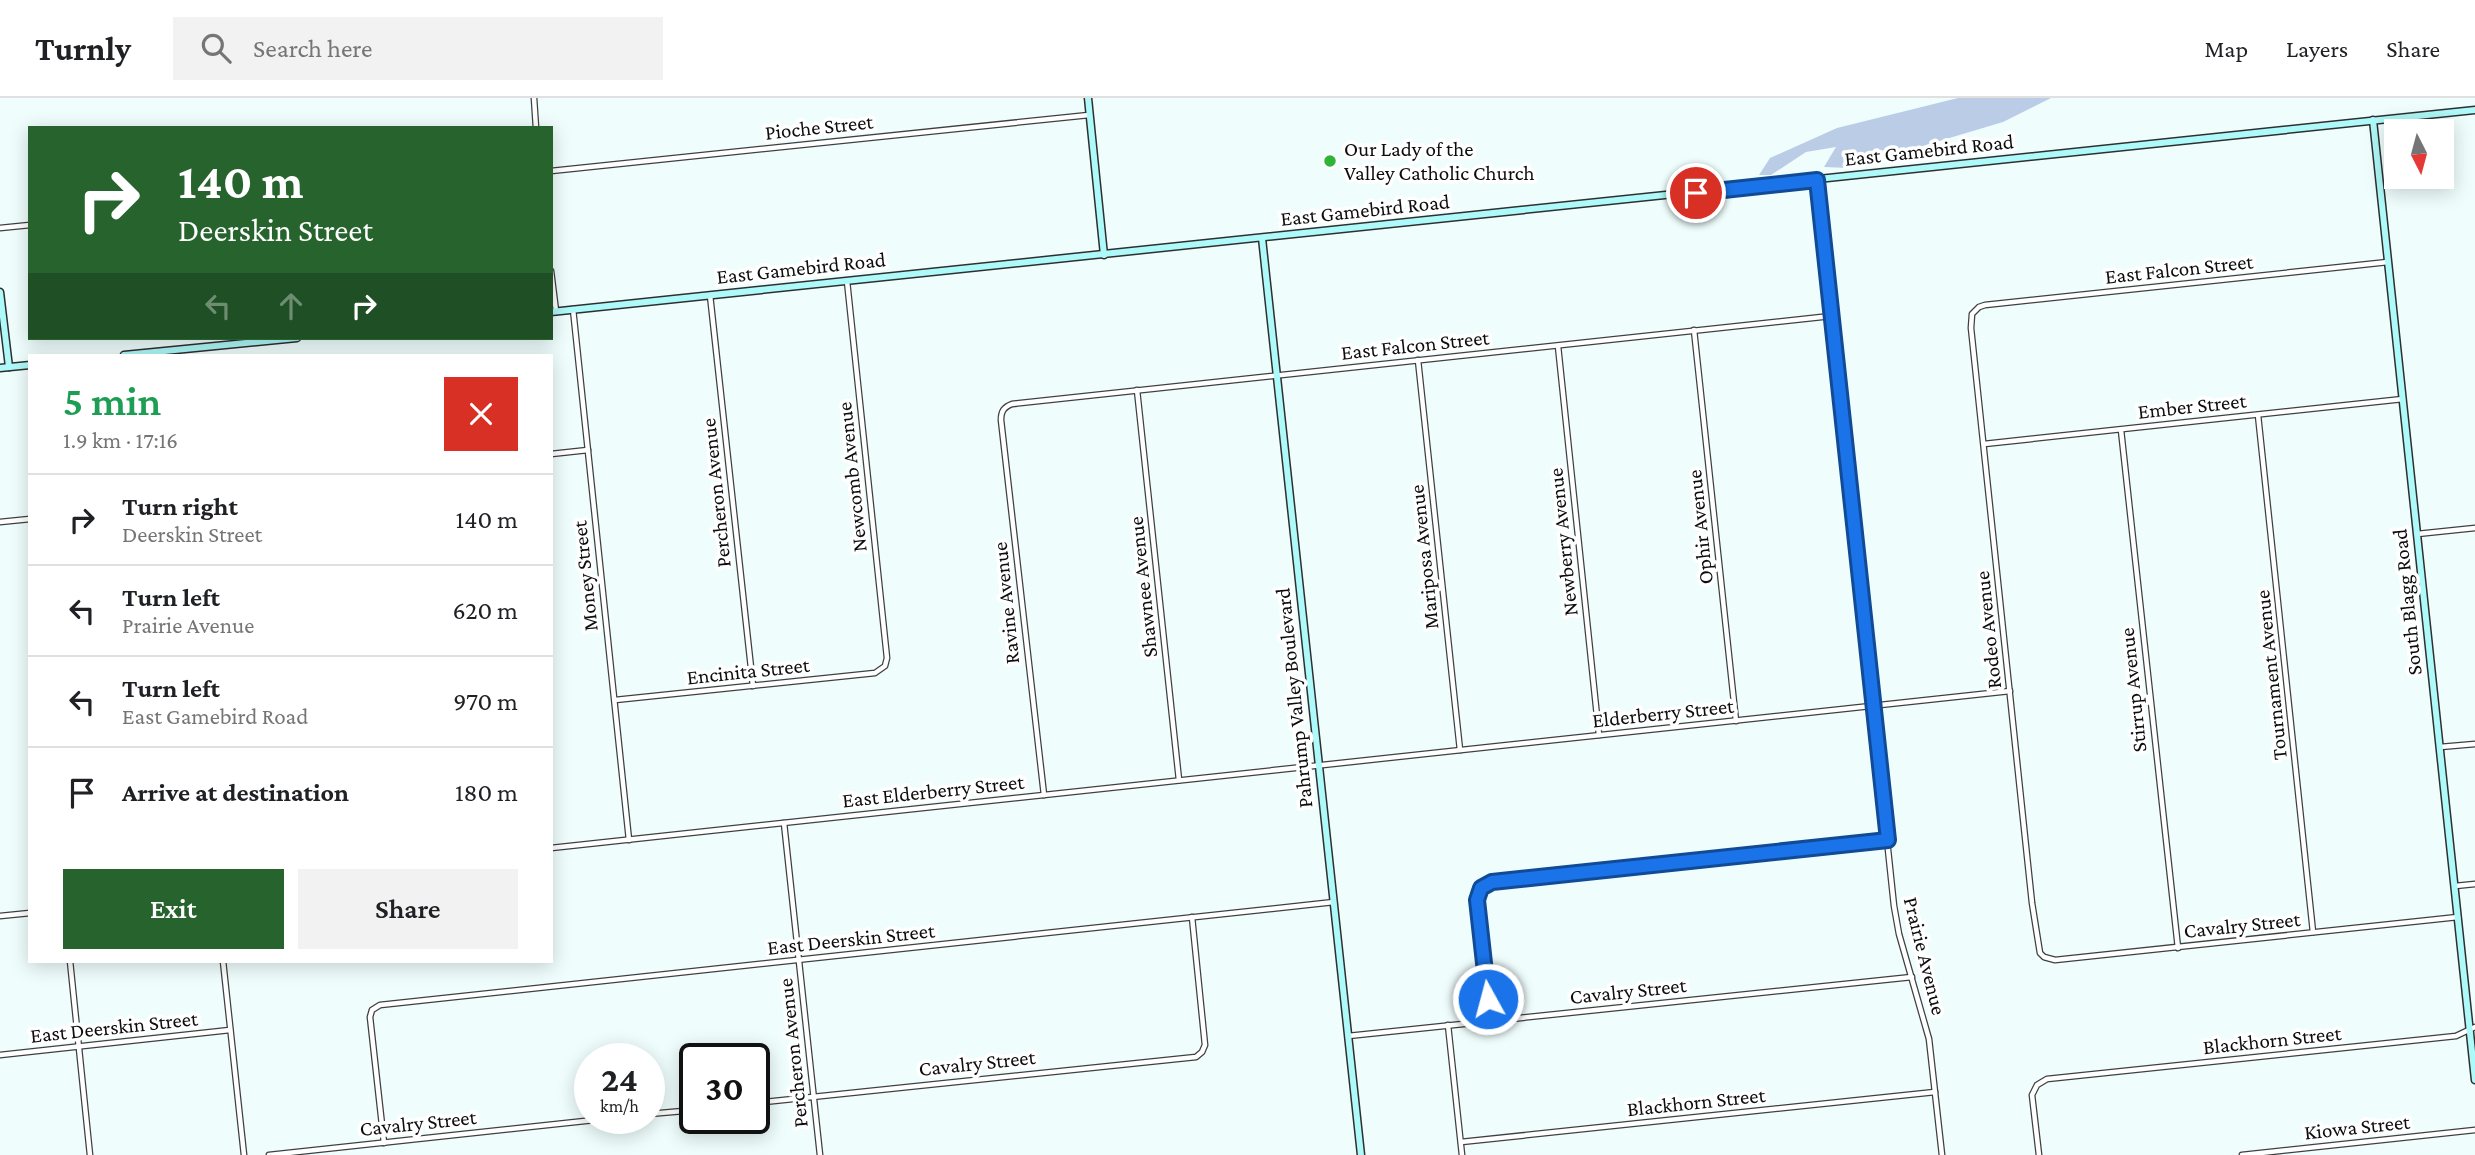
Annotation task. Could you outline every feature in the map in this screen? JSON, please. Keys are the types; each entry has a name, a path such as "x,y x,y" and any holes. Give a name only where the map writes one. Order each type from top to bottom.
{"main road":[{"path":"1087,98 1104,255"},
{"name":"East Gamebird Road","path":"553,311 2475,110"},
{"name":"South Blagg Road","path":"2373,120 2472,1028 2475,1080"},
{"name":"Pahrump Valley Boulevard","path":"1262,238 1361,1155"},
{"path":"0,292 9,367"},
{"path":"158,354 280,340"},
{"path":"0,368 28,365"}],"street":[{"path":"534,98 536,126"},
{"name":"Pioche Street","path":"553,171 1089,115"},
{"name":"Prairie Avenue","path":"1817,180 1895,911 1929,1039 1942,1155"},
{"path":"0,228 28,225"},
{"name":"East Falcon Street","path":"1974,311 1985,306 2388,262"},
{"name":"Newcomb Avenue","path":"847,281 887,658 883,669"},
{"name":"Percheron Avenue","path":"710,295 753,687"},
{"name":"Money Street","path":"573,309 629,840"},
{"name":"Rodeo Avenue","path":"1974,311 1971,328 2037,946"},
{"name":"East Falcon Street","path":"1004,408 1012,404 1137,390 1831,316"},
{"name":"Ophir Avenue","path":"1694,330 1736,721"},
{"name":"Newberry Avenue","path":"1558,346 1599,735"},
{"name":"Mariposa Avenue","path":"1419,360 1461,750"},
{"name":"Shawnee Avenue","path":"1137,390 1179,780"},
{"name":"Ember Street","path":"1984,444 2403,399"},
{"name":"Ravine Avenue","path":"1004,408 1001,420 1044,795"},
{"name":"Tournament Avenue","path":"2258,415 2314,933"},
{"name":"Stirrup Avenue","path":"2121,430 2178,948"},
{"path":"553,454 588,450"},
{"path":"0,522 28,519"},
{"path":"2417,534 2475,528"},
{"name":"Encinita Street","path":"615,700 875,673 883,669"},
{"name":"Elderberry Street","path":"1319,765 2010,691"},
{"path":"2440,747 2475,744"},
{"name":"East Elderberry Street","path":"553,848 1319,765"},
{"name":"Percheron Avenue","path":"784,823 820,1155"},
{"path":"1491,1021 1477,900 1481,888 1492,882 1888,840"},
{"path":"2455,886 2475,884"},
{"name":"East Deerskin Street","path":"384,1143 370,1017 372,1010 380,1005 1334,902"},
{"path":"0,916 28,913"},
{"name":"Cavalry Street","path":"770,1101 1195,1056 1202,1052 1205,1045 1192,917"},
{"name":"Cavalry Street","path":"2037,946 2043,957 2055,961 2458,917"},
{"path":"70,963 90,1155"},
{"path":"223,963 244,1155"},
{"name":"Cavalry Street","path":"1348,1036 1912,977"},
{"path":"1448,1026 1462,1155"},
{"name":"Blackhorn Street","path":"2039,1155 2032,1096 2036,1085 2047,1079 2456,1036 2472,1028"},
{"name":"East Deerskin Street","path":"0,1055 230,1030"},
{"name":"Blackhorn Street","path":"1461,1142 1935,1092"},
{"name":"Cavalry Street","path":"269,1155 574,1122"},
{"name":"Kiowa Street","path":"2242,1155 2475,1130"}],"shaded area":[{"path":"1958,98 2051,98 2003,122 1849,168 1824,167 1836,147 1806,152 1771,175 1759,175 1770,158 1837,128"}],"place":[{"name":"Our Lady of the Valley Catholic Church","path":"1330,161"}],"route":[{"path":"1488,999 1477,900 1481,888 1492,882 1888,840 1817,180 1696,193"}]}
